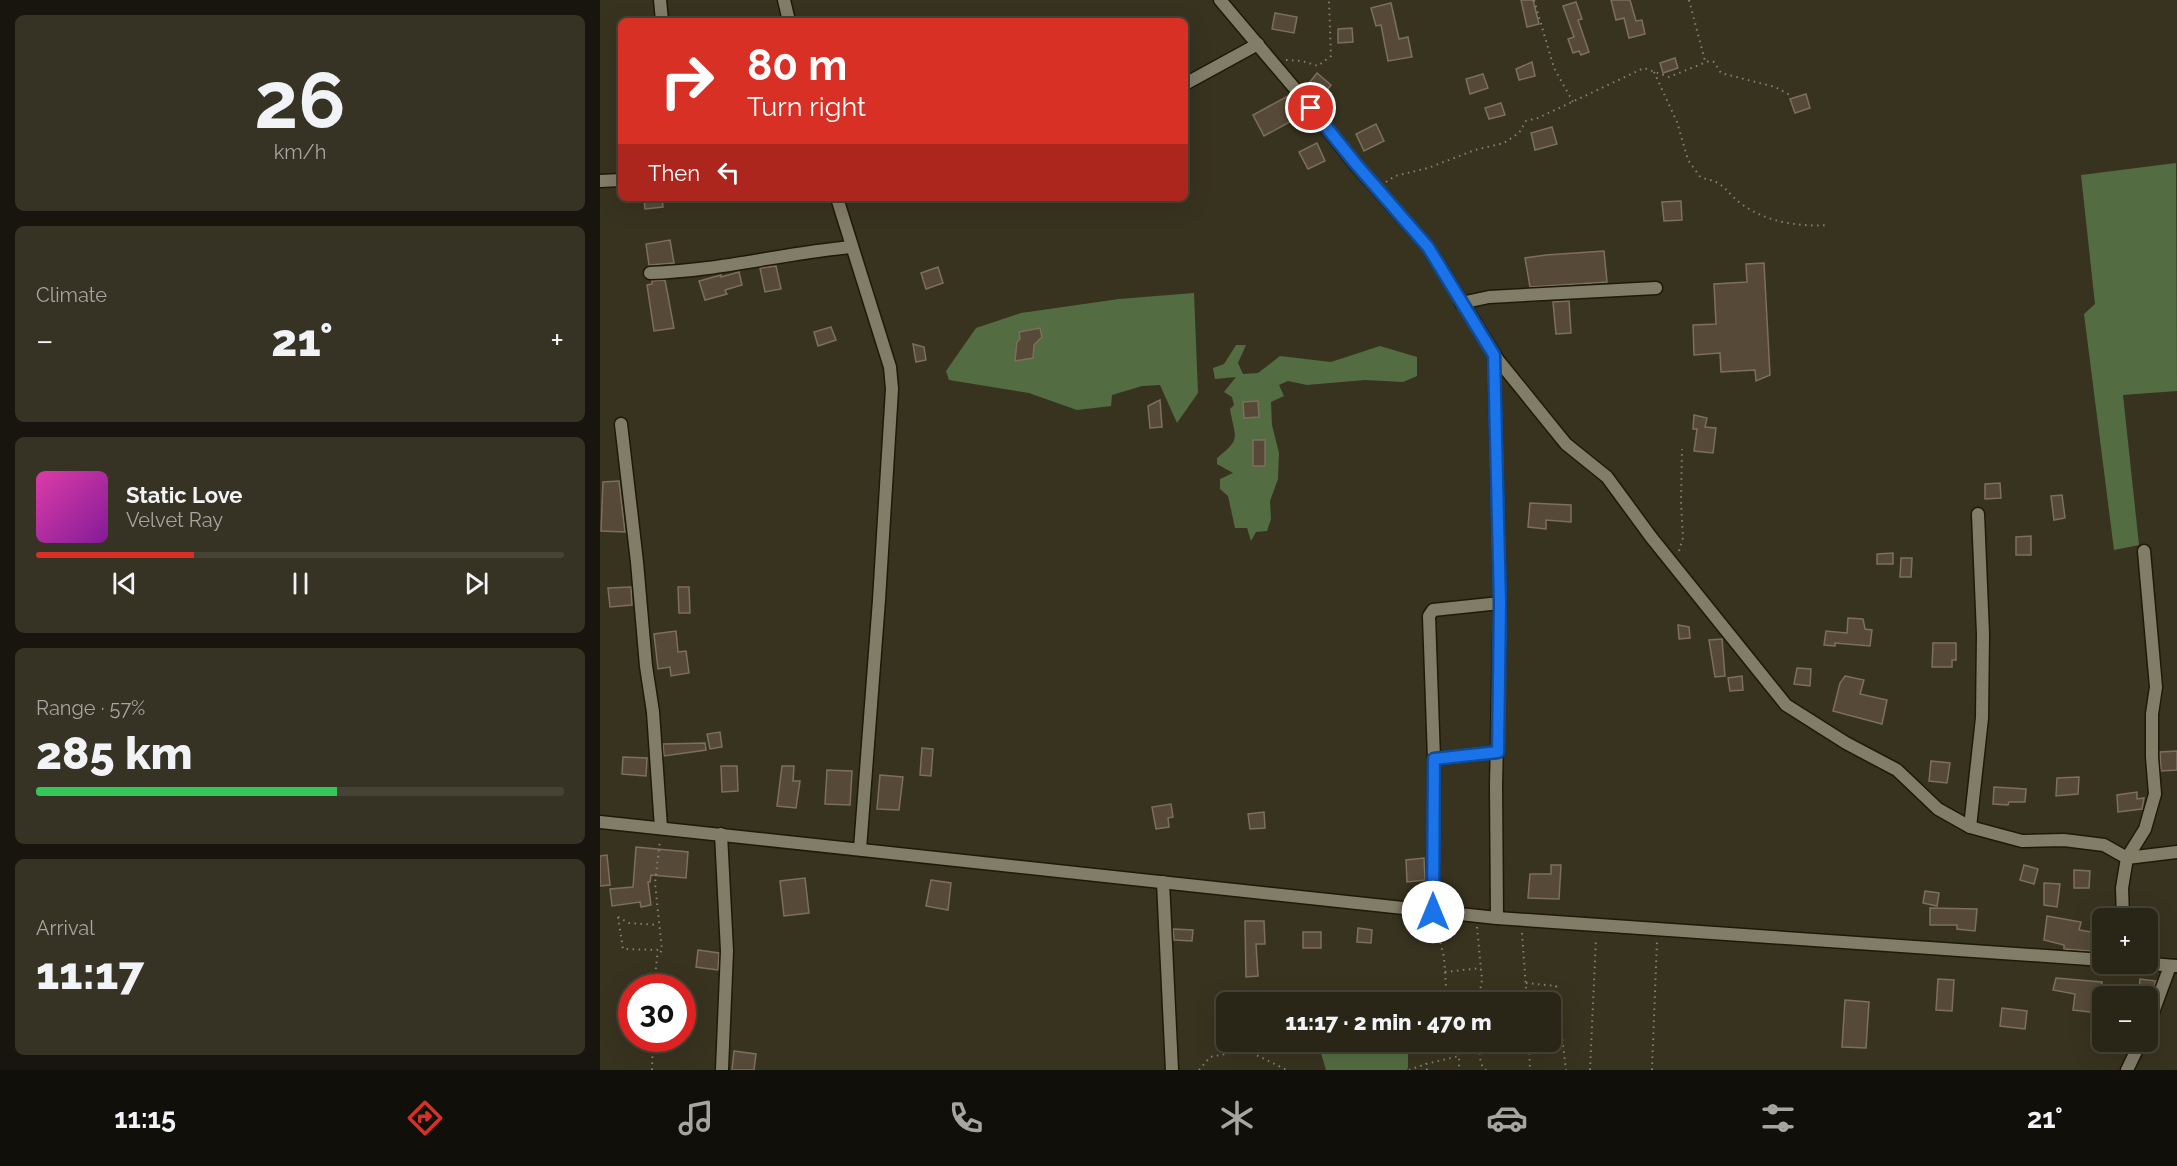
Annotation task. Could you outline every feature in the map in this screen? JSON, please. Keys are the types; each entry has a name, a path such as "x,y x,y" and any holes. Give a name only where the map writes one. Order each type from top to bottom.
{"street":[{"path":"660,0 662,18"},
{"path":"784,0 788,18"},
{"path":"1220,0 1380,193 1428,247 1494,355 1566,444 1607,477 1786,705 1846,743 1897,770 1938,809 1970,827 2022,841 2064,840 2104,845 2127,858 2177,852"},
{"path":"1188,82 1258,44"},
{"path":"600,181 618,180"},
{"path":"838,201 890,367 892,389 860,849"},
{"path":"650,273 734,266 788,255 852,247"},
{"path":"1461,303 1489,297 1656,288"},
{"path":"1494,355 1500,603 1496,785 1497,918"},
{"path":"621,424 646,666 653,712 661,828"},
{"path":"1970,827 1982,718 1983,634 1978,514"},
{"path":"2123,908 2122,888 2127,858 2145,829 2155,794 2152,714 2156,687 2144,551"},
{"path":"1433,912 1434,759 1430,614 1433,610 1500,603"},
{"path":"1434,759 1498,752"},
{"path":"600,822 1497,918 2092,959"},
{"path":"721,834 727,951 722,1069"},
{"path":"1163,882 1172,1070"},
{"path":"2158,965 2174,966 2158,1003"},
{"path":"2127,1070 2136,1052"}],"path":[{"path":"1274,64 1287,60 1318,66 1331,56 1329,0"},
{"path":"1534,0 1554,68 1573,102"},
{"path":"1689,0 1705,62"},
{"path":"1380,193 1387,181 1395,176 1428,168 1475,150 1504,143 1519,133 1526,121 1538,118 1644,68 1669,77 1705,62 1714,62 1721,73 1775,87 1792,96"},
{"path":"1653,72 1677,122 1688,160 1701,178 1717,180 1741,203 1760,216 1787,223 1828,225"},
{"path":"1674,565 1683,538 1682,449"},
{"path":"655,974 657,957 662,950 655,883 661,828"},
{"path":"1433,912 1444,957 1446,992"},
{"path":"1476,916 1482,980 1480,992"},
{"path":"659,925 629,923 618,917 623,949 662,950"},
{"path":"1521,920 1526,992"},
{"path":"1590,1070 1596,925"},
{"path":"1652,1070 1658,929"},
{"path":"1445,972 1481,968"},
{"path":"1526,983 1556,986 1566,1070"},
{"path":"1199,1070 1210,1057 1245,1050 1287,1070"},
{"path":"652,1070 653,1052"},
{"path":"1459,1052 1459,1070"},
{"path":"1479,1052 1481,1064 1486,1070"},
{"path":"1529,1052 1530,1070"},
{"path":"1409,1070 1460,1056"},
{"path":"1426,1064 1427,1070"}],"green space":[{"path":"2176,163 2177,391 2123,395 2139,545 2114,550 2084,314 2095,304 2081,175"},
{"path":"1194,293 1198,393 1177,423 1160,385 1142,386 1112,395 1111,406 1077,410 1029,393 949,380 946,371 976,328 1021,313 1119,299"},
{"path":"1236,345 1246,345 1238,363 1243,374 1258,373 1280,356 1331,362 1380,346 1417,357 1417,376 1403,382 1365,380 1307,385 1288,381 1279,385 1284,396 1271,402 1272,425 1279,453 1278,479 1270,501 1271,519 1267,531 1256,532 1251,541 1247,528 1235,528 1228,496 1220,489 1220,479 1233,473 1217,464 1217,458 1230,446 1235,437 1230,409 1234,405 1232,397 1224,392 1236,377 1215,379 1213,368 1224,364"},
{"path":"1408,1052 1408,1067 1407,1070 1326,1070 1321,1053"}],"building":[{"path":"1521,0 1533,0 1539,24 1527,27"},
{"path":"1611,0 1630,0 1636,21 1642,20 1645,34 1629,38 1624,18 1616,20"},
{"path":"1576,2 1582,19 1578,20 1589,52 1581,55 1579,51 1573,53 1568,39 1574,37 1563,6"},
{"path":"1391,3 1399,39 1408,37 1412,57 1388,61 1381,25 1376,26 1371,8"},
{"path":"1275,13 1297,17 1294,33 1272,29"},
{"path":"1352,28 1353,42 1338,43 1338,29"},
{"path":"1675,58 1678,68 1663,73 1660,63"},
{"path":"1532,62 1535,76 1519,80 1516,69"},
{"path":"1317,73 1331,85 1317,103 1305,88"},
{"path":"1483,74 1488,88 1470,94 1466,79"},
{"path":"1806,94 1810,108 1795,113 1790,99"},
{"path":"1288,96 1299,117 1264,136 1253,115"},
{"path":"1501,103 1505,115 1489,119 1485,108"},
{"path":"1376,124 1384,141 1364,151 1356,134"},
{"path":"1552,127 1557,144 1535,150 1531,133"},
{"path":"1317,143 1325,161 1308,169 1299,152"},
{"path":"644,201 662,201 663,207 645,209"},
{"path":"1681,201 1682,220 1664,221 1662,202"},
{"path":"670,240 674,263 649,265 646,244"},
{"path":"1604,251 1607,282 1530,287 1525,258"},
{"path":"1764,263 1770,375 1756,381 1755,370 1721,372 1720,353 1694,355 1693,325 1716,324 1714,284 1747,282 1746,264"},
{"path":"776,266 781,289 765,292 760,268"},
{"path":"938,267 943,283 926,289 921,273"},
{"path":"739,272 742,285 725,290 727,294 705,300 699,281"},
{"path":"665,280 674,328 654,331 647,285 652,284 652,281"},
{"path":"1569,301 1571,333 1556,334 1553,302"},
{"path":"831,327 836,340 818,346 814,332"},
{"path":"1040,328 1042,337 1034,345 1033,358 1015,361 1017,342 1020,339 1019,332"},
{"path":"913,344 924,347 926,360 916,362"},
{"path":"1160,400 1162,427 1150,428 1148,406"},
{"path":"1258,401 1259,417 1244,418 1243,402"},
{"path":"1694,415 1707,418 1705,427 1716,428 1713,453 1694,451 1697,429 1693,429"},
{"path":"1253,440 1265,440 1265,466 1253,466"},
{"path":"619,481 625,532 601,531 603,482"},
{"path":"2000,483 2001,498 1985,499 1985,484"},
{"path":"2062,495 2065,518 2054,520 2051,496"},
{"path":"1530,503 1571,505 1571,522 1546,520 1546,529 1528,527"},
{"path":"2031,536 2031,555 2016,555 2016,537"},
{"path":"1893,553 1893,564 1877,564 1877,554"},
{"path":"1901,558 1912,558 1911,577 1900,577"},
{"path":"631,587 632,605 610,607 608,588"},
{"path":"678,587 689,587 690,613 679,613"},
{"path":"1848,618 1863,619 1865,629 1872,630 1870,646 1835,643 1835,646 1824,645 1826,631 1847,633"},
{"path":"1678,625 1689,627 1690,638 1679,639"},
{"path":"676,631 678,652 686,651 689,673 671,676 670,667 658,669 654,634"},
{"path":"1722,639 1725,676 1715,677 1709,640"},
{"path":"1933,643 1956,643 1956,660 1952,660 1952,667 1932,667"},
{"path":"1797,668 1811,669 1810,686 1794,684"},
{"path":"1742,676 1743,690 1730,691 1728,678"},
{"path":"1845,676 1864,680 1860,694 1887,700 1882,724 1833,711 1840,683"},
{"path":"720,732 722,747 710,749 707,734"},
{"path":"705,743 706,750 664,756 663,744"},
{"path":"922,748 933,749 931,776 920,775"},
{"path":"2177,751 2177,770 2161,771 2160,752"},
{"path":"623,757 647,758 646,776 622,774"},
{"path":"1931,761 1950,763 1947,783 1929,781"},
{"path":"721,766 737,766 738,791 722,792"},
{"path":"782,766 794,766 793,781 800,781 796,808 777,806"},
{"path":"827,770 852,771 850,805 825,804"},
{"path":"880,775 903,777 899,810 877,809"},
{"path":"2079,777 2078,794 2056,796 2057,778"},
{"path":"1994,787 2026,789 2025,802 2009,802 2008,805 1993,804"},
{"path":"2137,792 2137,799 2144,798 2142,809 2118,812 2117,795"},
{"path":"1171,804 1173,817 1168,818 1169,827 1156,829 1152,807"},
{"path":"1264,812 1265,828 1250,829 1248,814"},
{"path":"636,847 688,852 686,878 651,875 650,882 648,882 651,905 641,907 640,902 612,906 610,889 633,887"},
{"path":"607,855 610,885 600,886 600,856"},
{"path":"1424,858 1425,880 1407,882 1406,860"},
{"path":"1551,865 1561,865 1559,899 1528,898 1530,874 1551,874"},
{"path":"2024,865 2038,869 2034,884 2020,880"},
{"path":"2074,870 2090,871 2089,888 2074,888"},
{"path":"805,878 809,913 784,916 780,881"},
{"path":"931,880 951,883 948,910 926,906"},
{"path":"2044,883 2060,884 2057,907 2044,905"},
{"path":"1925,891 1939,893 1937,906 1923,903"},
{"path":"1930,908 1977,909 1975,931 1957,929 1957,925 1930,925"},
{"path":"2047,916 2081,922 2079,930 2092,932 2092,951 2064,949 2064,945 2044,940"},
{"path":"1245,921 1264,921 1265,944 1256,944 1258,976 1246,977"},
{"path":"1358,928 1372,930 1371,943 1357,942"},
{"path":"1173,929 1193,930 1192,941 1174,940"},
{"path":"1303,932 1321,932 1321,948 1303,948"},
{"path":"698,950 719,953 718,970 696,967"},
{"path":"2056,978 2102,982 2102,986 2092,986 2092,1012 2073,1010 2075,994 2053,990"},
{"path":"1938,979 1954,980 1952,1011 1936,1010"},
{"path":"2140,979 2156,981 2154,986 2139,986"},
{"path":"1845,1000 1869,1002 1866,1048 1842,1047"},
{"path":"2002,1008 2027,1011 2025,1029 2000,1026"},
{"path":"734,1051 756,1054 754,1070 732,1070"}],"route":[{"path":"1311,108 1428,247 1494,355 1500,603 1498,752 1434,759 1433,912"}]}
